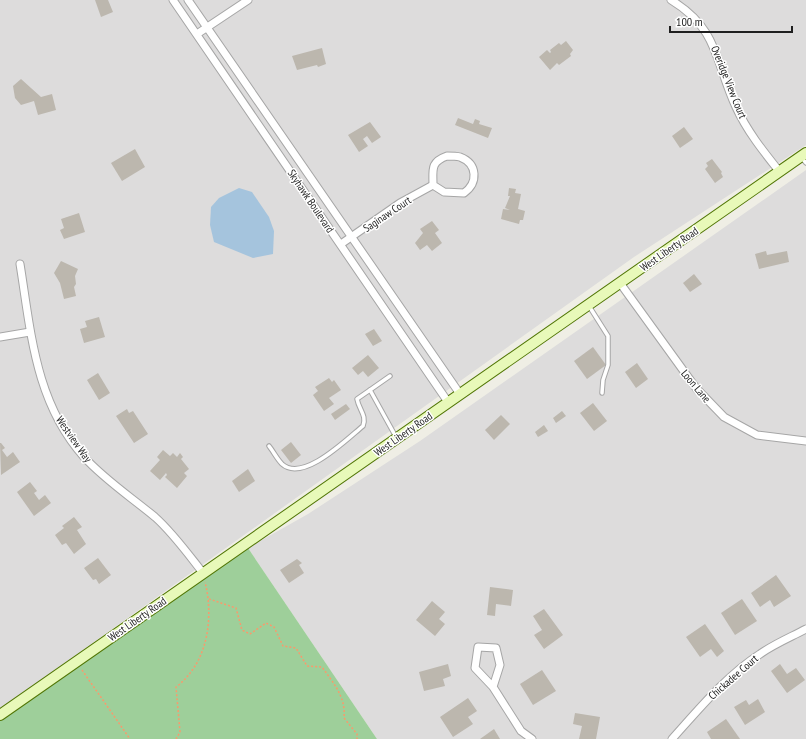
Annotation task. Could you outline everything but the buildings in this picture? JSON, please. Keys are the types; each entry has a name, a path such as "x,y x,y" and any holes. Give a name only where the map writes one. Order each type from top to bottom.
{"main road":[{"name":"West Liberty Road","path":"0,715 779,172 804,157"}],"street":[{"name":"Skyhawk Boulevard","path":"172,0 197,34 448,402"},
{"name":"Skyhawk Boulevard","path":"188,0 460,394"},
{"path":"197,34 248,0"},
{"name":"Overidge View Court","path":"671,0 683,7 702,25 715,47 723,76 737,108 752,136 779,172"},
{"path":"446,156 459,157 468,162 474,172 472,188 464,193 444,192 433,185 434,165 438,159 446,156"},
{"name":"Saginaw Court","path":"341,244 400,203 433,185"},
{"name":"Westview Way","path":"20,264 30,332 41,380 54,411 82,455 98,472 156,518 203,573"},
{"name":"Loon Lane","path":"620,283 696,388 724,417 757,435 806,442"},
{"path":"0,336 30,332"},
{"name":"Chickadee Court","path":"672,739 712,694 735,673 760,653 806,629"},
{"path":"492,687 500,665 496,648 478,647 476,668 492,687 520,731 532,739"}],"lane":[{"path":"589,305 608,336 608,365 603,380 602,393"},
{"path":"269,446 282,464 289,468 309,465 324,458 363,426 365,420 364,415 357,399 390,376"},
{"path":"370,390 397,438"}],"path":[{"path":"176,739 180,732 176,687 186,680 202,654 210,625 210,599 203,573"},
{"path":"210,599 236,608 242,630 250,634 266,623 274,627 283,646 296,648 307,666 322,667 340,692 345,706 344,718 357,734 357,739"},
{"path":"76,662 130,739"}],"shaded area":[{"path":"0,0 806,0 806,145 634,257 0,709"},
{"path":"806,170 806,739 377,739 248,548 308,514 420,441"}],"green space":[{"path":"248,548 377,739 0,739 0,721"}],"water":[{"path":"239,188 252,192 269,217 274,231 273,254 253,258 214,242 210,225 211,207 219,198"}]}
